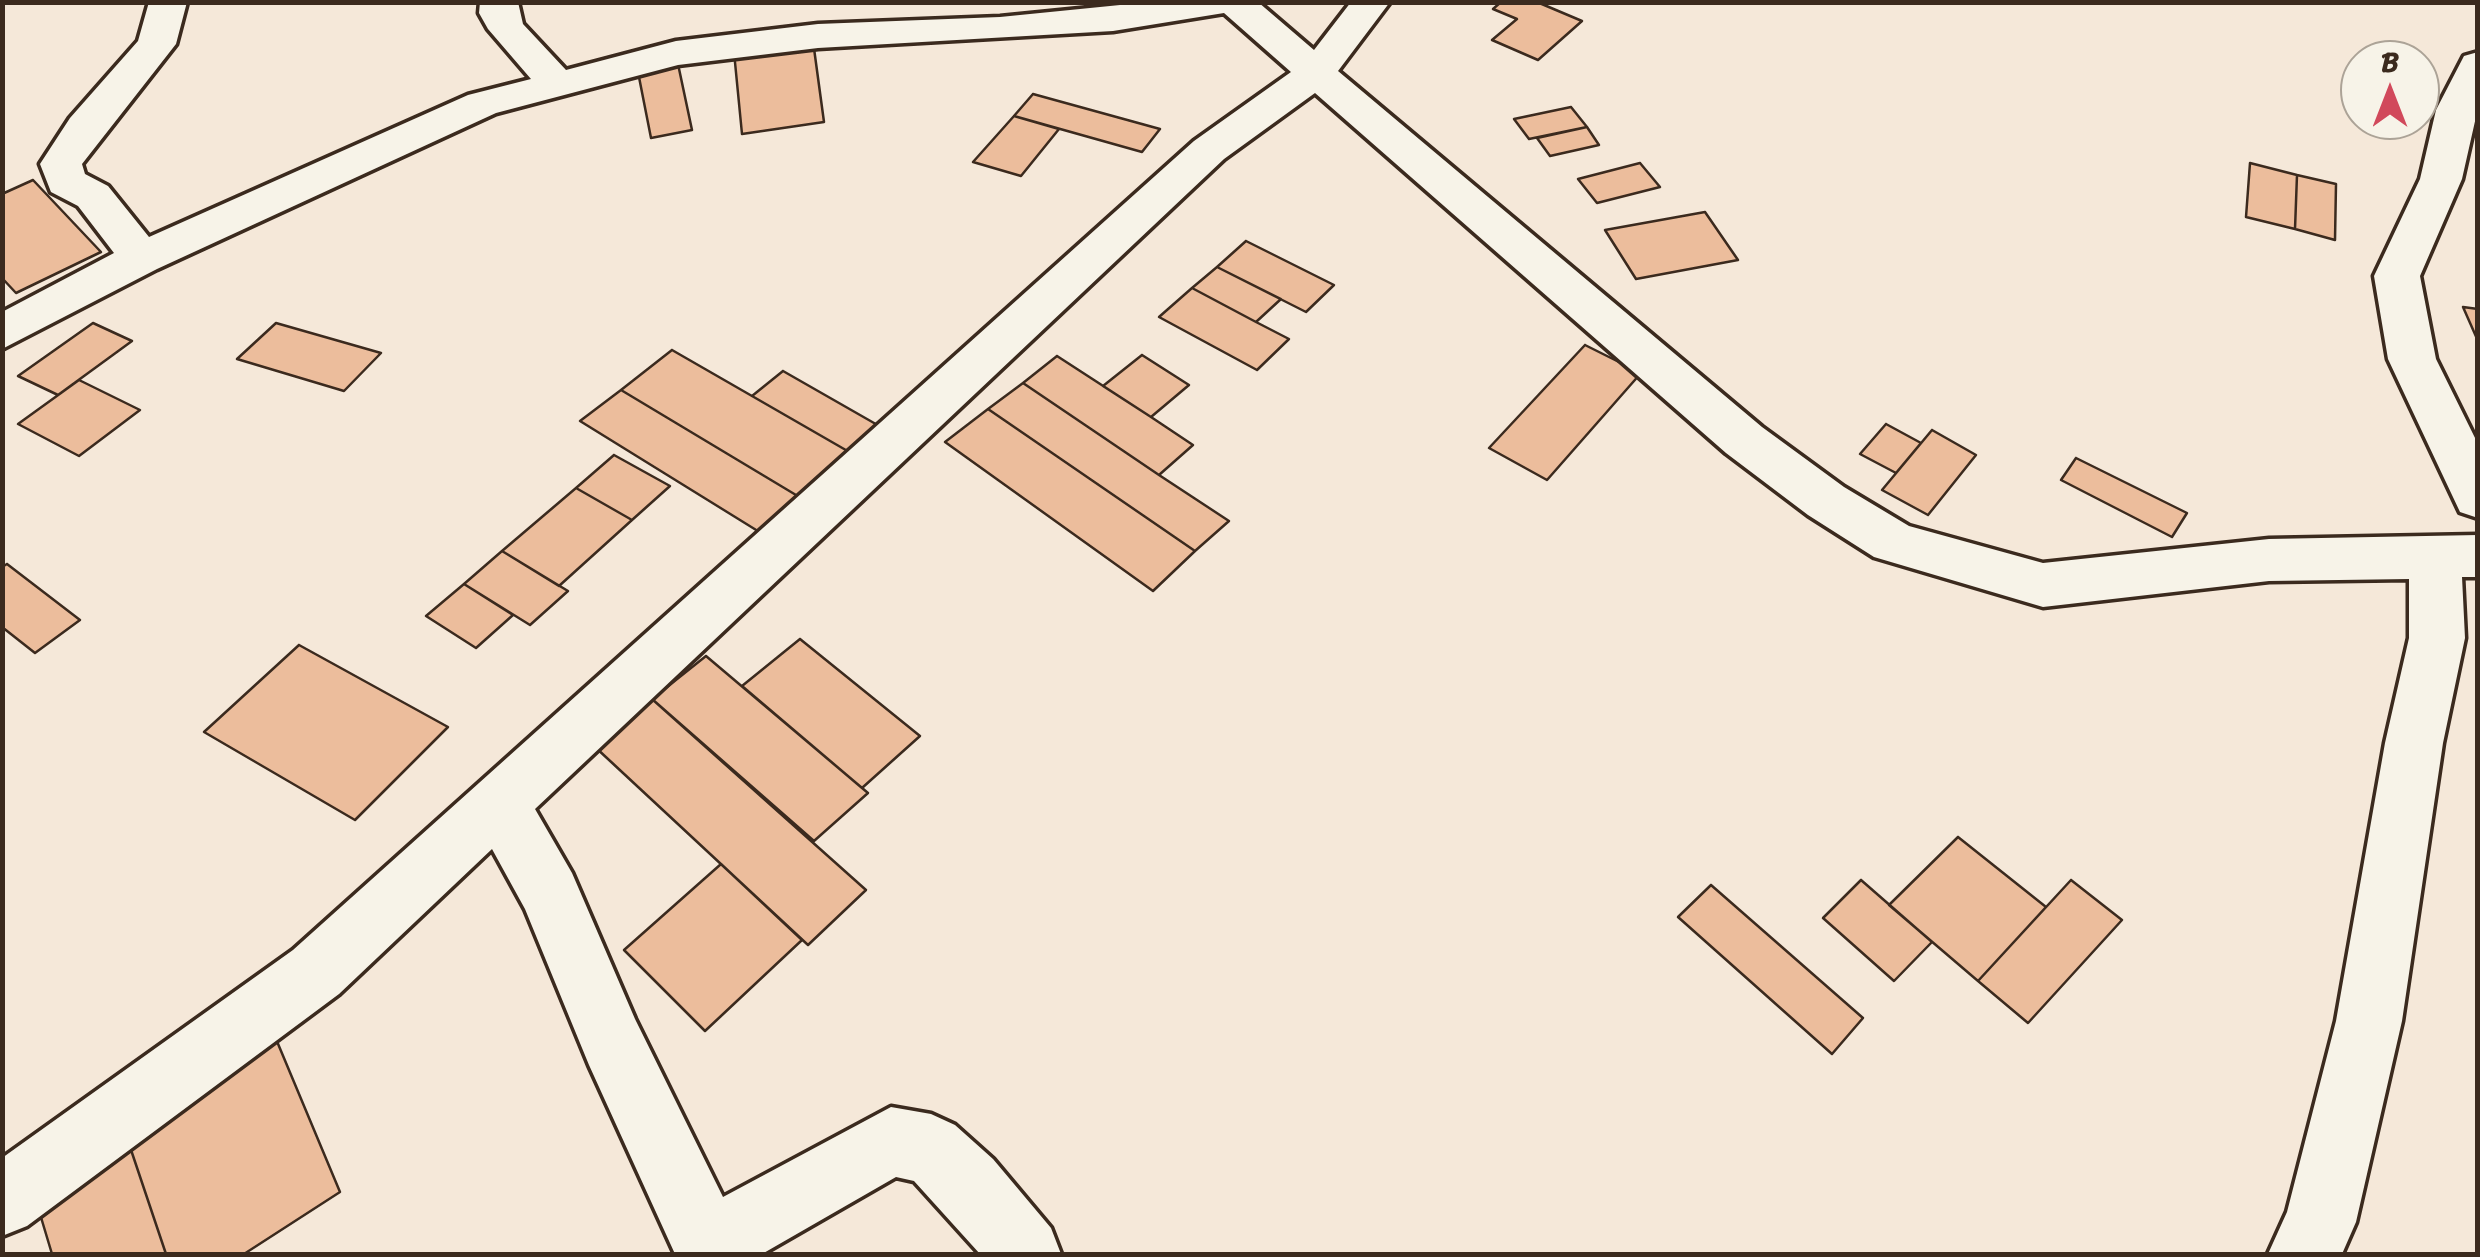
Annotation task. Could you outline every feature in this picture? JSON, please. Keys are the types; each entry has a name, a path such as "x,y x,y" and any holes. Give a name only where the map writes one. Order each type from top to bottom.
{"street":[{"path":"141,258 94,196 66,182 61,164 84,127 157,44 168,2"},
{"path":"499,2 498,13 506,28 556,83"},
{"path":"2,333 141,258 482,104 556,83 746,42 1000,30 1113,20 1224,2"},
{"path":"1234,2 1744,440 1826,501 1893,542 2043,585 2269,560 2456,556 2414,743 2368,1021 2320,1222 2304,1254"},
{"path":"2,1201 316,972 1210,150 1316,73 1370,2"},
{"path":"2478,64 2456,110 2441,179 2398,276 2412,359 2478,498"},
{"path":"498,802 550,894 628,1078 702,1232 719,1236 735,1230 891,1142 931,1149 968,1184 1025,1254"}],"building":[{"path":"1501,2 1537,2 1582,21 1538,60 1492,40 1517,19 1493,9"},
{"path":"813,41 824,122 742,134 734,52"},
{"path":"678,64 692,130 651,138 638,72"},
{"path":"1033,94 1160,129 1142,152 1014,116"},
{"path":"1571,107 1587,127 1529,139 1514,119"},
{"path":"1014,116 1059,129 1021,176 973,162"},
{"path":"1587,127 1599,145 1550,156 1537,138"},
{"path":"1640,163 1660,187 1597,203 1578,179"},
{"path":"2250,163 2297,175 2295,229 2246,217"},
{"path":"2297,175 2336,184 2335,240 2295,229"},
{"path":"33,180 101,252 16,293 2,278 2,194"},
{"path":"1705,212 1738,260 1636,279 1605,230"},
{"path":"1246,241 1334,285 1306,312 1217,267"},
{"path":"1217,267 1281,299 1256,322 1192,288"},
{"path":"1192,288 1289,339 1257,370 1159,317"},
{"path":"2463,307 2478,309 2478,341"},
{"path":"93,323 132,341 58,395 18,376"},
{"path":"276,323 381,353 344,391 237,359"},
{"path":"1585,345 1641,373 1547,480 1489,448"},
{"path":"672,350 851,453 801,498 621,390"},
{"path":"1142,355 1189,385 1151,417 1103,386"},
{"path":"1057,356 1193,445 1159,475 1023,383"},
{"path":"783,371 881,427 851,453 752,396"},
{"path":"79,380 140,410 79,456 18,424"},
{"path":"1023,383 1229,521 1195,551 988,409"},
{"path":"621,390 801,498 761,533 580,421"},
{"path":"988,409 1195,551 1153,591 945,442"},
{"path":"1886,424 1921,443 1896,473 1860,454"},
{"path":"1932,430 1976,455 1928,515 1882,490"},
{"path":"614,455 670,486 632,520 576,488"},
{"path":"2076,458 2187,513 2172,537 2061,480"},
{"path":"576,488 632,520 559,586 502,551"},
{"path":"502,551 568,591 530,625 464,584"},
{"path":"7,564 80,620 35,653 2,627 2,567"},
{"path":"464,584 513,615 476,648 426,616"},
{"path":"800,639 920,736 862,788 742,686"},
{"path":"299,645 448,727 355,820 204,732"},
{"path":"706,656 868,793 814,841 652,699"},
{"path":"652,699 866,890 808,945 594,746"},
{"path":"1958,837 2046,907 1978,981 1889,905"},
{"path":"721,864 802,940 705,1031 624,950"},
{"path":"1861,880 1932,942 1894,981 1823,918"},
{"path":"2071,880 2122,920 2028,1023 1978,981"},
{"path":"1711,885 1863,1018 1832,1054 1678,917"},
{"path":"276,1039 340,1192 244,1254 166,1254 125,1132"},
{"path":"125,1132 166,1254 52,1254 37,1204"}]}
